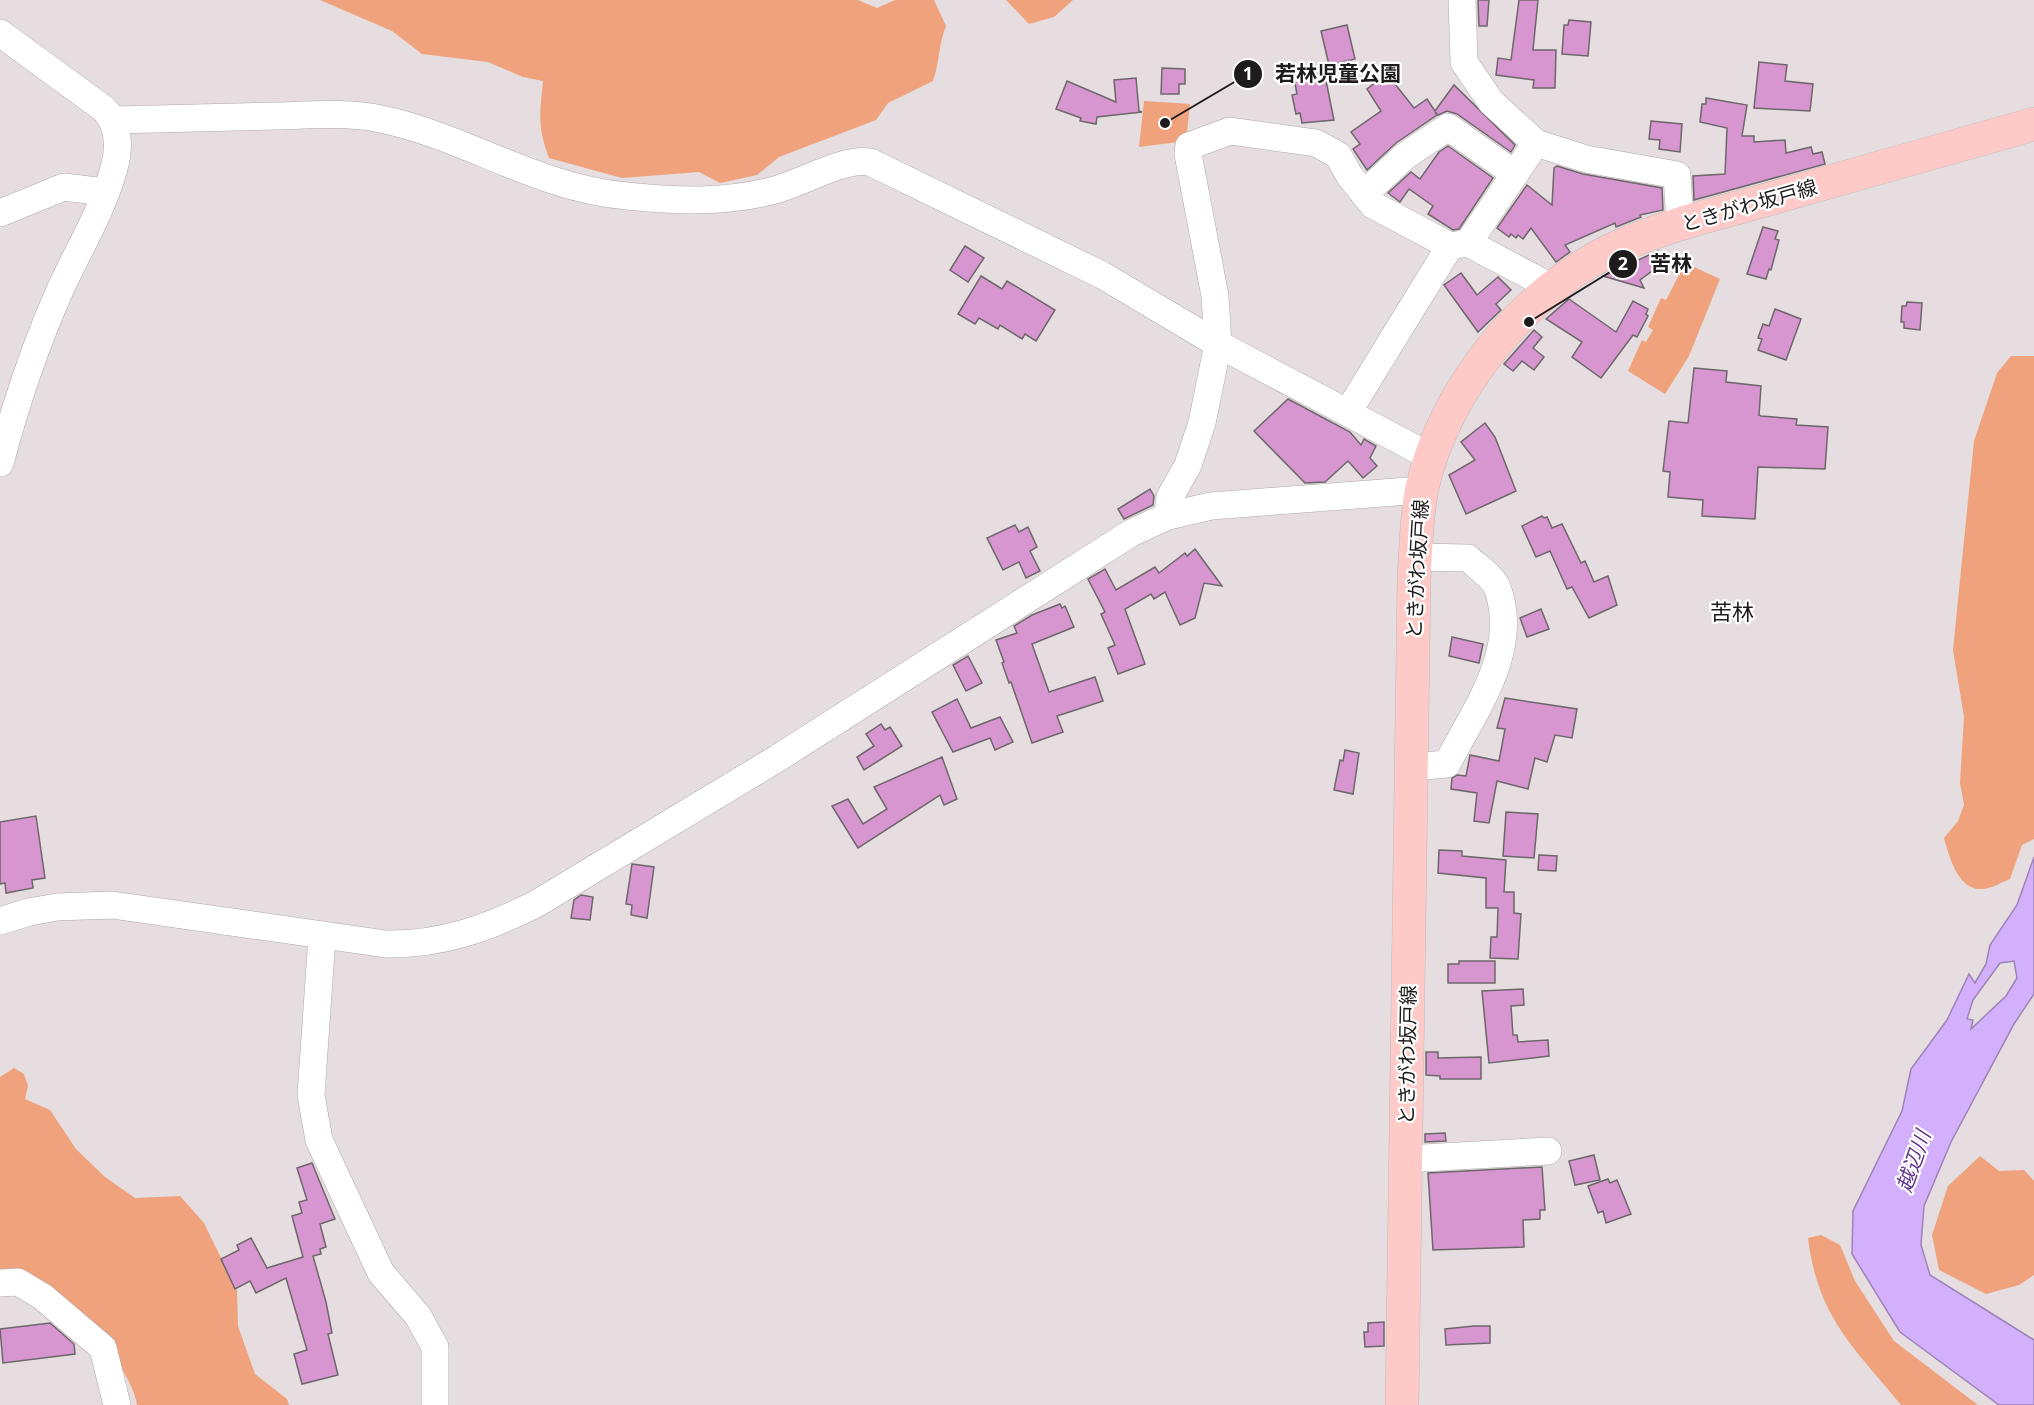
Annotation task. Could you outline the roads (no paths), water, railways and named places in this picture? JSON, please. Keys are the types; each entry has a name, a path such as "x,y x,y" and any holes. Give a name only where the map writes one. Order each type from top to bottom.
{"main road":[{"name":"ときがわ坂戸線","path":"1402,1405 1416,557 1422,489 1431,457 1468,383 1501,337 1551,287 1619,246 1680,224 2034,124"}],"street":[{"path":"1462,0 1464,62 1491,102 1536,144 1586,159 1677,175 1680,224"},
{"path":"0,33 104,109 114,120 117,135 116,156 105,192 38,340 15,408 0,463"},
{"path":"114,120 335,115 379,118 424,130 526,173 566,185 626,196 729,199 771,191 847,164 870,162 1102,275 1218,344 1431,457"},
{"path":"1364,194 1405,156 1448,127 1515,174"},
{"path":"1168,516 1170,496 1188,465 1202,423 1218,344 1215,296 1188,154 1189,146 1230,131 1316,142 1338,155 1373,204 1551,287"},
{"path":"1348,412 1459,244 1536,144"},
{"path":"0,213 64,187 105,192"},
{"path":"0,921 29,912 94,904 322,937 404,945 460,936 510,917 778,758 1131,534 1168,516 1211,506 1244,502 1422,489"},
{"path":"1411,767 1448,764 1500,660 1504,634 1496,585 1468,558 1416,557"},
{"path":"322,937 311,1095 319,1140 381,1273 418,1316 435,1347 435,1405"},
{"path":"1406,1159 1548,1151"},
{"path":"0,1283 18,1282 44,1297 103,1348 117,1405"}],"water":[{"name":"越辺川","path":"2034,857 2034,994 2014,1024 1951,1142 1924,1206 1921,1245 1930,1275 2034,1340 2034,1405 1999,1405 1900,1332 1852,1254 1853,1211 1902,1111 1911,1069 1947,1020 1969,974 1975,983 1986,964 1990,945 2017,905","holes":["2014,961 2017,978 2006,996 1971,1029 1973,1020 1967,1019 1973,1000 2000,963"]}],"place":[{"name":"若林児童公園","path":"1165,123"},
{"name":"苦林","path":"1529,322"}],"district":[{"name":"苦林","path":"1732,611"}]}
